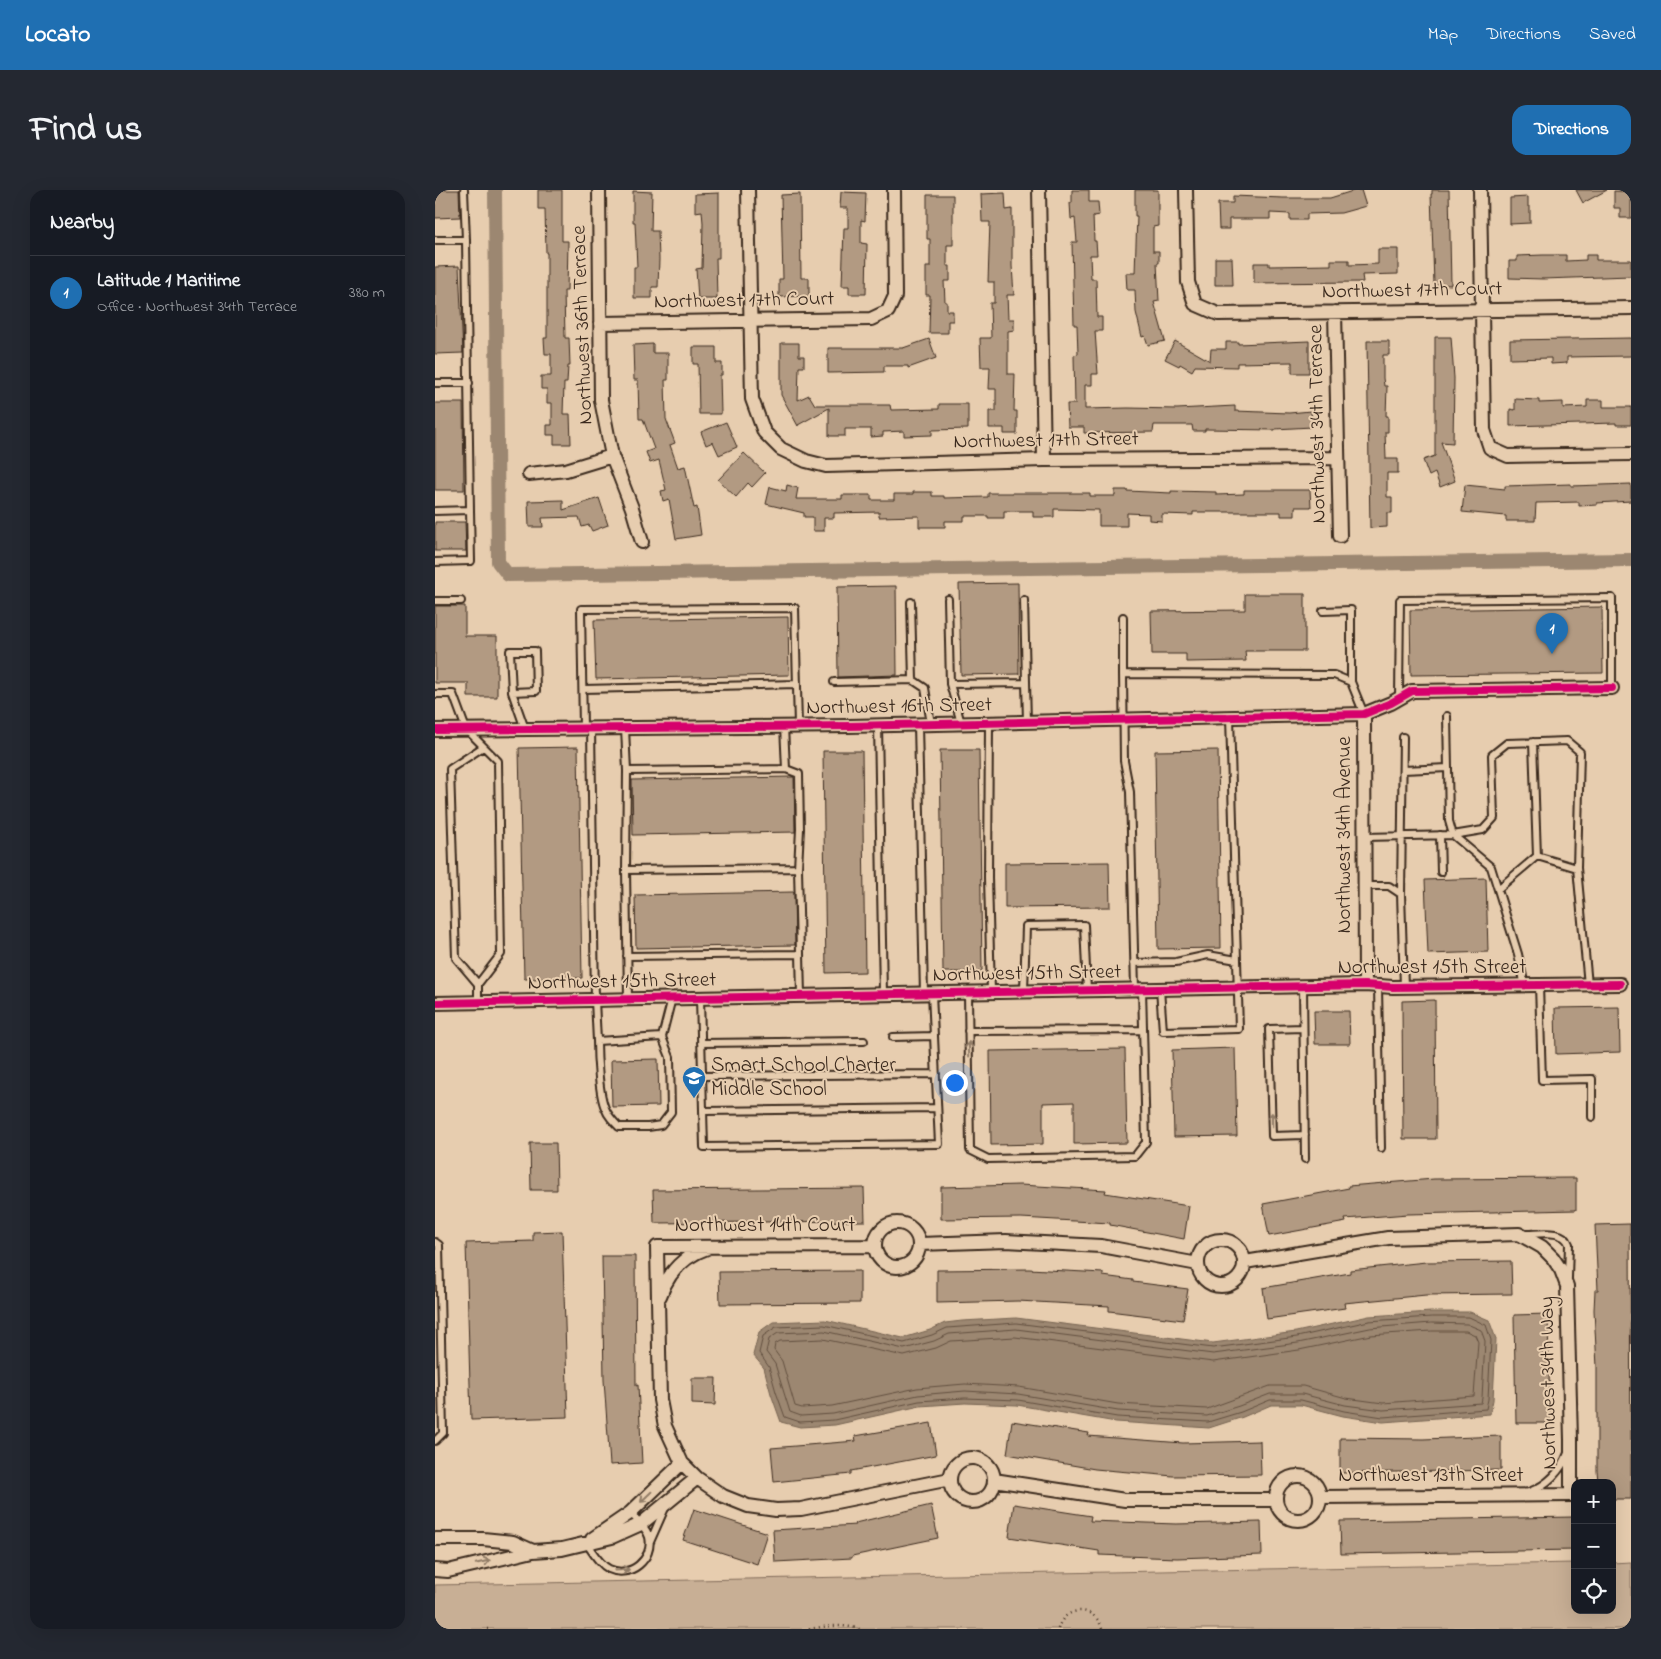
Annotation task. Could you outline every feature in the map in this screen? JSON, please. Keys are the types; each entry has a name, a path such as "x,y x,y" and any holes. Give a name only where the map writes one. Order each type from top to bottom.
{"street":[{"name":"Northwest 36th Terrace","path":"599,190 601,400 612,456 632,508 642,542"},
{"path":"748,190 750,322"},
{"name":"Northwest 17th Court","path":"600,323 871,319 887,311 895,296 894,190"},
{"path":"1039,190 1044,460"},
{"name":"Northwest 17th Court","path":"1187,190 1187,282 1195,304 1218,314 1631,308"},
{"path":"1480,190 1484,430 1490,448 1508,456 1631,454"},
{"name":"Northwest 34th Terrace","path":"1335,312 1340,536"},
{"name":"Northwest 17th Street","path":"750,322 752,399 764,432 781,449 806,461 826,466 1044,460 1339,458"},
{"path":"529,474 567,470 612,456"},
{"path":"1364,714 1411,691 1612,688"},
{"name":"Northwest 16th Street","path":"435,730 878,725 1364,714"},
{"name":"Northwest 34th Avenue","path":"1364,714 1365,886 1372,986"},
{"name":"Northwest 15th Street","path":"435,1003 1238,987 1620,984"},
{"path":"896,1222 913,1228 918,1235 920,1244 914,1260 907,1265 898,1267 889,1266 882,1261 877,1254 875,1246 876,1237 881,1230 888,1224 896,1222"},
{"path":"1245,1262 1388,1238 1519,1234"},
{"name":"Northwest 34th Way","path":"1519,1234 1542,1247 1553,1258 1561,1270 1567,1286 1571,1479"},
{"path":"1220,1240 1229,1241 1237,1246 1243,1253 1245,1262 1244,1271 1239,1279 1231,1285 1222,1287 1205,1281 1200,1273 1198,1264 1199,1255 1204,1248 1211,1242 1220,1240"},
{"path":"920,1244 1007,1241 1101,1246 1198,1264"},
{"path":"713,1246 697,1252 676,1268 666,1282 659,1298 660,1400 665,1426 682,1463 697,1478 723,1496 749,1506 776,1510 801,1509 950,1479"},
{"name":"Northwest 14th Court","path":"659,1298 657,1247 875,1246"},
{"path":"973,1458 981,1460 988,1465 993,1472 994,1480 993,1489 987,1496 971,1502 963,1500 956,1495 950,1479 952,1471 957,1464 964,1459 973,1458"},
{"path":"586,1543 630,1513 682,1463"},
{"path":"1297,1476 1306,1477 1313,1482 1319,1488 1321,1497 1320,1506 1315,1513 1300,1521 1291,1520 1283,1515 1278,1508 1276,1500 1277,1491 1281,1483 1288,1478 1297,1476"},
{"path":"435,1570 448,1570 533,1551 562,1549 612,1537 641,1524 697,1478"},
{"path":"994,1480 1125,1500 1276,1500"},
{"name":"Northwest 13th Street","path":"1321,1497 1571,1495"},
{"path":"435,1539 483,1539 513,1542 533,1551"}],"lane":[{"path":"435,562 471,561 464,190"},
{"path":"435,240 466,240"},
{"path":"435,383 469,383"},
{"path":"435,511 470,510"},
{"path":"948,598 950,684 961,723"},
{"path":"1399,698 1400,600 1612,598 1612,688"},
{"path":"1024,600 1027,722"},
{"path":"435,601 461,601"},
{"path":"911,602 913,680"},
{"path":"672,998 662,1037 670,1057 671,1112 661,1125 619,1127 611,1119 604,1107 597,1060 587,728 583,689 581,609 795,608 798,726"},
{"path":"1323,611 1351,610 1351,682 1364,714"},
{"path":"968,993 970,1150 988,1158 1135,1156 1146,1142 1143,1030 1134,963 1130,792 1124,761 1123,617"},
{"path":"512,692 536,691 535,651 511,652 512,692 525,729"},
{"path":"1123,674 1334,675 1351,682"},
{"path":"700,998 704,1147 939,1144 934,1036 928,994 925,688 913,680 834,682"},
{"path":"950,684 1026,683"},
{"path":"583,689 797,684"},
{"path":"435,694 453,694 466,729 498,761 501,954 478,984 478,1002"},
{"path":"1447,716 1449,821 1453,835 1491,867 1518,954 1525,986"},
{"path":"1160,989 1163,1031 1239,1029 1230,717"},
{"path":"989,723 988,878 991,992"},
{"path":"878,725 883,994"},
{"path":"784,726 787,769"},
{"path":"625,728 627,771 628,999"},
{"path":"1403,737 1401,894 1404,987"},
{"path":"1365,837 1453,835 1483,830 1494,818 1492,755 1507,743 1567,741 1580,752 1577,868 1588,985"},
{"path":"1533,742 1537,856"},
{"path":"478,984 456,958 450,769 483,747"},
{"path":"1403,770 1448,768"},
{"path":"627,771 787,769 799,774 801,829 798,868 801,996"},
{"path":"1440,835 1441,872"},
{"path":"1537,856 1577,868"},
{"path":"1498,889 1537,856"},
{"path":"626,870 798,868"},
{"path":"1365,886 1389,886 1401,894"},
{"path":"1025,992 1026,926 1083,925 1087,990"},
{"path":"627,956 800,954"},
{"path":"1134,963 1176,962 1208,955 1237,960"},
{"path":"1539,985 1542,1080 1592,1079 1592,1117"},
{"path":"1303,986 1305,1159"},
{"path":"1372,986 1381,1148"},
{"path":"1303,1028 1269,1029 1272,1136 1305,1135"},
{"path":"969,1031 1143,1030"},
{"path":"893,1036 934,1036"},
{"path":"597,1041 662,1037"},
{"path":"701,1043 864,1041"},
{"path":"702,1076 936,1074"},
{"path":"703,1111 937,1108"},
{"path":"1519,1234 1559,1234 1568,1239 1567,1286"},
{"path":"435,1242 439,1245 443,1433 435,1441"},
{"path":"1516,1496 1542,1486 1556,1474 1566,1458 1571,1440"},
{"path":"649,1543 666,1504"},
{"path":"586,1543 603,1564 615,1571 630,1570 642,1563 649,1550 648,1536 641,1524 630,1513"}],"path":[{"path":"1058,1629 1062,1619 1068,1614 1084,1611 1098,1619 1102,1629"},
{"path":"809,1629 827,1626 860,1629"}],"shaded area":[{"path":"1631,1562 1631,1629 435,1629 435,1585 1571,1563 1571,1614 1616,1614 1616,1563"}],"water":[{"path":"1431,1312 1470,1312 1489,1320 1496,1339 1493,1400 1490,1414 1383,1422 1343,1416 1301,1405 1271,1405 1243,1417 1209,1428 1116,1422 1017,1405 965,1403 920,1406 835,1425 800,1427 781,1422 764,1368 753,1355 759,1332 773,1322 825,1320 903,1338 930,1330 945,1323 1016,1318 1213,1343 1296,1332 1369,1316"}],"building":[{"path":"435,190 459,190 460,217 435,218"},
{"path":"538,190 562,190 562,241 568,241 567,291 564,291 565,338 569,338 570,366 568,366 567,383 564,383 563,414 570,414 571,444 554,444 554,435 547,435 547,425 552,425 552,403 547,403 547,389 541,389 541,376 551,376 551,354 545,354 544,338 547,338 547,253 545,209 538,209"},
{"path":"1072,190 1089,190 1089,202 1098,202 1099,215 1093,216 1094,241 1096,241 1097,255 1090,255 1091,279 1096,279 1097,317 1102,317 1102,331 1095,331 1098,374 1092,374 1092,385 1085,385 1085,409 1177,409 1235,406 1235,411 1289,413 1311,411 1312,427 1275,430 1205,429 1205,431 1193,431 1192,425 1154,425 1153,432 1084,433 1084,427 1068,427 1067,404 1075,404 1074,355 1078,354 1077,325 1074,325 1072,242 1077,242 1075,218 1071,219 1070,203 1072,203"},
{"path":"1135,190 1158,190 1158,226 1153,227 1153,251 1159,251 1159,263 1157,263 1159,301 1154,302 1165,341 1148,345 1145,336 1142,337 1136,312 1135,290 1127,290 1126,273 1135,273 1137,216 1135,216"},
{"path":"1361,190 1366,206 1341,213 1307,214 1307,220 1290,220 1290,214 1270,213 1270,219 1229,219 1229,229 1219,229 1218,203 1233,203 1233,196 1330,198"},
{"path":"1432,190 1449,190 1451,285 1434,284"},
{"path":"1576,190 1607,190 1583,203"},
{"path":"633,191 652,192 651,231 658,231 659,259 658,287 652,287 652,298 634,298 634,267 637,267 635,222 633,222"},
{"path":"1614,191 1631,192 1631,218 1620,218 1620,208 1614,208"},
{"path":"841,192 866,193 865,221 861,220 861,243 867,244 866,294 849,294 849,286 842,286 844,228 848,228 848,208 840,208"},
{"path":"719,193 719,258 716,258 717,299 698,299 696,269 702,268 703,223 702,211 695,212 695,194"},
{"path":"1005,193 1006,210 1012,209 1014,295 1007,295 1008,319 1014,319 1014,330 1008,331 1008,374 1015,374 1014,411 1017,411 1017,434 1004,434 1004,428 989,428 989,411 996,411 996,389 989,389 990,367 981,367 980,338 991,338 990,303 994,303 994,282 988,282 990,222 982,222 981,194"},
{"path":"800,194 801,278 809,278 809,296 779,297 779,279 783,279 781,195"},
{"path":"927,195 953,195 953,245 947,245 947,266 950,266 950,281 944,281 947,311 953,311 953,321 948,321 948,333 929,333 930,295 926,295 926,267 930,267 930,239 927,239"},
{"path":"1528,197 1530,223 1510,224 1510,198"},
{"path":"1378,249 1398,249 1398,274 1362,275 1363,282 1254,283 1254,263 1269,263 1269,266 1331,265 1331,260 1349,260 1349,265 1378,264"},
{"path":"1566,255 1566,261 1586,260 1586,255 1596,255 1596,260 1631,260 1631,276 1543,279 1509,278 1509,261 1517,261 1517,256"},
{"path":"1215,258 1232,258 1233,285 1215,285"},
{"path":"459,266 463,353 435,354 435,267"},
{"path":"1435,337 1451,337 1454,378 1453,443 1441,442 1455,481 1440,487 1435,473 1429,476 1423,460 1435,456"},
{"path":"1631,338 1631,356 1567,357 1567,363 1551,364 1551,358 1510,359 1510,340"},
{"path":"929,339 936,358 908,368 908,366 884,366 884,372 828,373 828,348 903,348"},
{"path":"1175,341 1210,361 1211,349 1226,349 1226,342 1238,342 1238,344 1309,341 1309,373 1292,373 1292,362 1237,363 1237,367 1195,366 1192,371 1180,364 1179,366 1165,359"},
{"path":"1367,341 1389,341 1389,355 1383,355 1384,386 1387,386 1386,416 1388,416 1388,432 1385,432 1386,459 1398,459 1398,473 1387,473 1387,497 1392,497 1392,513 1387,513 1387,527 1370,528"},
{"path":"781,343 799,343 799,356 804,356 804,367 799,367 798,400 809,395 815,405 890,405 891,410 939,409 939,404 968,404 968,429 932,430 932,435 904,436 904,431 883,432 883,436 871,437 871,429 845,429 845,436 829,436 829,408 798,426 781,395"},
{"path":"653,344 653,353 668,353 668,380 665,380 666,419 675,443 670,445 678,468 685,466 694,508 697,507 701,535 676,539 669,499 663,501 661,491 666,490 659,460 650,463 646,452 654,449 643,419 639,419 638,380 634,380 633,345"},
{"path":"693,347 716,347 716,363 722,363 722,375 720,375 721,414 699,414 698,364 693,364"},
{"path":"1515,399 1539,400 1539,403 1563,402 1563,408 1587,407 1587,400 1603,400 1603,407 1631,407 1631,425 1616,425 1616,423 1510,426 1510,409 1515,410"},
{"path":"435,403 463,403 464,490 435,490"},
{"path":"726,422 737,447 719,455 713,442 706,445 701,432"},
{"path":"744,453 765,473 752,487 748,483 736,497 718,480"},
{"path":"1571,484 1571,486 1631,484 1631,501 1579,506 1579,502 1536,503 1535,521 1506,521 1506,516 1462,512 1465,485 1505,489 1505,486"},
{"path":"787,485 798,488 796,499 842,499 842,495 871,495 871,500 894,500 894,494 913,494 913,492 932,492 932,496 944,496 944,498 988,497 988,493 1090,493 1090,496 1115,496 1115,490 1171,493 1171,491 1216,492 1216,495 1244,494 1244,490 1310,490 1311,507 1295,507 1295,516 1281,516 1281,512 1193,512 1193,515 1162,514 1162,521 1149,520 1149,514 1127,513 1127,526 1099,526 1099,510 1054,509 1054,517 1033,517 1033,511 1004,511 1004,518 964,516 964,521 945,521 945,527 919,527 919,516 879,517 879,512 834,513 834,518 824,518 824,531 813,531 813,517 804,517 804,513 766,504 770,487 786,491"},
{"path":"599,498 608,525 592,531 589,525 582,527 579,517 542,518 543,527 529,527 528,501 563,500 563,510"},
{"path":"435,522 465,522 466,551 435,551"},
{"path":"1018,583 1019,674 961,675 959,584"},
{"path":"896,586 897,675 838,677 837,587"},
{"path":"1245,594 1305,594 1305,651 1245,651 1246,661 1186,662 1186,654 1152,654 1151,611 1245,610"},
{"path":"435,606 465,606 465,636 497,636 497,697 468,697 468,683 435,683"},
{"path":"1602,607 1603,673 1411,675 1410,610"},
{"path":"788,617 789,675 596,679 594,620"},
{"path":"578,747 582,978 524,979 519,748"},
{"path":"940,750 979,750 982,972 943,972"},
{"path":"1218,750 1221,948 1158,949 1155,751"},
{"path":"823,751 862,751 865,972 826,973"},
{"path":"794,777 795,832 633,835 632,780"},
{"path":"1109,862 1110,907 1005,908 1005,863"},
{"path":"1486,878 1488,952 1428,954 1425,880"},
{"path":"794,892 795,945 636,948 635,895"},
{"path":"1435,1000 1436,1139 1403,1139 1402,1001"},
{"path":"1619,1007 1620,1052 1556,1054 1555,1008"},
{"path":"1314,1011 1349,1011 1350,1044 1315,1044"},
{"path":"1235,1048 1237,1136 1174,1137 1172,1050"},
{"path":"1125,1049 1127,1143 1074,1144 1074,1102 1043,1103 1043,1144 991,1145 990,1051"},
{"path":"658,1059 659,1106 612,1107 611,1060"},
{"path":"530,1143 556,1143 557,1190 531,1190"},
{"path":"1576,1178 1576,1210 1408,1214 1345,1219 1346,1222 1269,1236 1263,1204 1349,1188 1348,1186 1434,1179"},
{"path":"1020,1185 1106,1190 1105,1193 1189,1206 1184,1239 1110,1225 1110,1223 1021,1218 941,1219 941,1187"},
{"path":"864,1188 865,1221 654,1223 653,1190"},
{"path":"1630,1224 1631,1499 1616,1499 1616,1479 1598,1479 1597,1367 1594,1310 1595,1290 1598,1290 1595,1225"},
{"path":"562,1231 568,1417 471,1420 466,1243 533,1241 533,1232"},
{"path":"602,1256 635,1256 636,1386 638,1385 642,1463 610,1465 604,1380"},
{"path":"1511,1261 1512,1294 1426,1295 1344,1303 1345,1308 1267,1319 1263,1288 1350,1273 1350,1270 1426,1262"},
{"path":"1029,1269 1103,1273 1103,1276 1133,1280 1133,1282 1188,1289 1183,1320 1109,1311 1109,1306 1018,1301 937,1303 937,1270"},
{"path":"860,1271 860,1303 720,1304 719,1272"},
{"path":"1548,1314 1550,1423 1516,1423 1514,1315"},
{"path":"692,1378 716,1378 715,1405 692,1404"},
{"path":"1012,1421 1089,1433 1088,1436 1183,1443 1260,1441 1261,1475 1173,1476 1095,1469 1007,1454"},
{"path":"931,1423 936,1455 851,1471 851,1474 774,1482 771,1448 856,1441 855,1436"},
{"path":"1501,1436 1501,1470 1340,1473 1340,1438 1423,1439"},
{"path":"1014,1504 1091,1516 1090,1521 1176,1524 1261,1522 1262,1555 1177,1558 1099,1555 1099,1551 1009,1537"},
{"path":"931,1505 938,1538 852,1556 852,1558 775,1562 773,1530 856,1525 855,1523"},
{"path":"694,1509 767,1533 757,1564 683,1540"},
{"path":"1571,1517 1571,1550 1341,1554 1340,1521"}],"waterway":[{"path":"495,190 498,562 508,575 1631,560"}],"cycle path":[{"path":"435,730 849,726 1364,714 1391,703 1412,691 1612,688"},
{"path":"435,1003 1365,985 1393,987 1620,984"}],"place":[{"name":"Latitude 1 Maritime","path":"1552,654"},
{"name":"Smart School Charter Middle School","path":"694,1099"}]}
